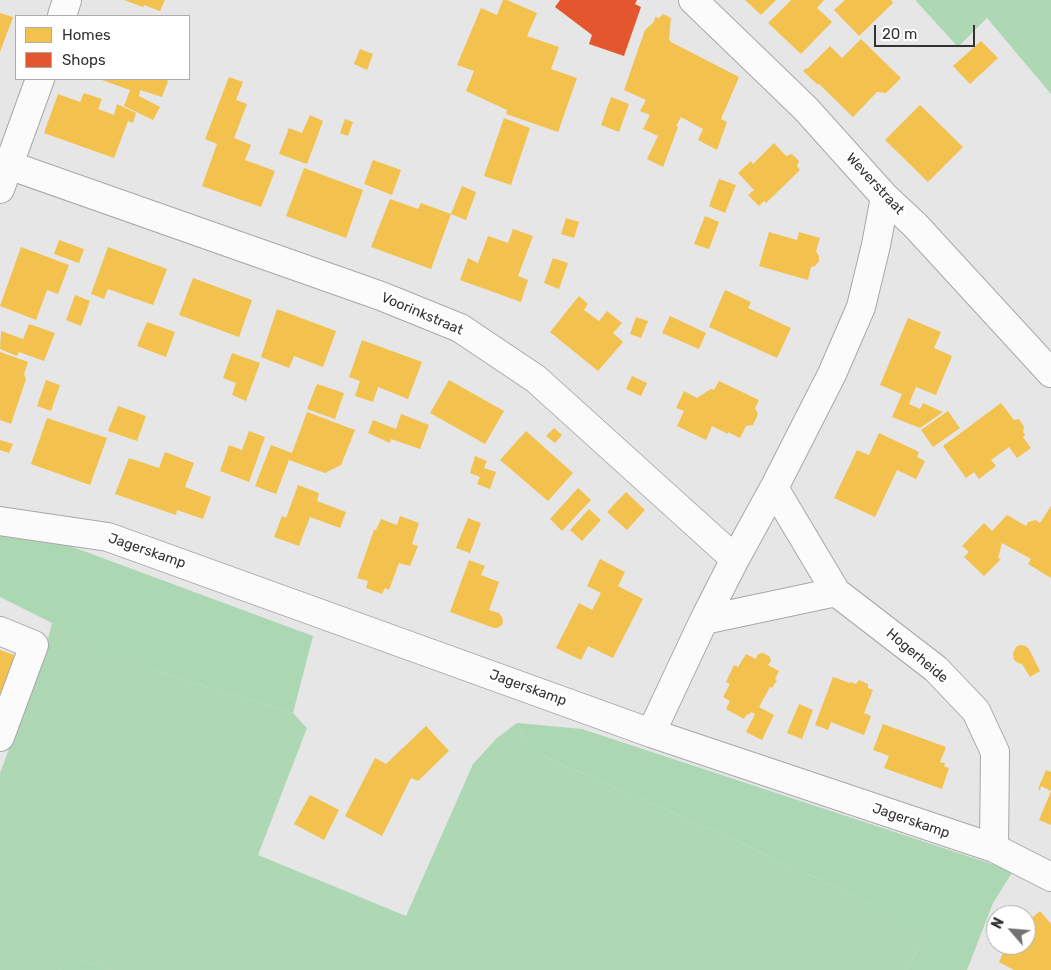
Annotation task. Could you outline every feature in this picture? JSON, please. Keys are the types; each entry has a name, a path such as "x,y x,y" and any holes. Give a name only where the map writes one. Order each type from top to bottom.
{"street":[{"path":"62,15 68,0"},
{"name":"Weverstraat","path":"693,0 806,108 884,197 915,225 1051,373"},
{"path":"3,172 40,80"},
{"name":"Voorinkstraat","path":"3,172 381,296 460,328 536,379 735,559"},
{"path":"651,733 704,620 832,374 861,307 876,245 884,197"},
{"name":"Hogerheide","path":"774,488 836,592 936,669 976,711 995,752 994,848"},
{"name":"Jagerskamp","path":"0,522 108,537 651,733 994,848 1051,877"},
{"path":"704,620 836,592"},
{"path":"0,631 34,645 0,738"}],"green space":[{"path":"917,0 1051,0 1051,94 987,18 958,47"},
{"path":"0,536 70,546 313,636 293,713 151,669 76,635 0,597"},
{"path":"52,623 151,669 293,713 307,728 258,855 406,916 473,764 497,738 517,723 528,743 550,759 725,835 925,931 907,970 109,970 82,961 65,961 60,970 0,970 0,773 43,658"},
{"path":"517,723 582,729 1013,871 992,905 986,905 986,921 967,970 907,970 918,949 924,931 725,835 550,759 528,743"},
{"path":"65,961 82,961 109,970 60,970"}],"building: Homes":[{"path":"124,0 165,0 160,11"},
{"path":"503,0 537,13 527,36 559,47 551,69 577,78 558,132 506,114 507,110 466,91 474,71 457,65 481,8 497,15"},
{"path":"745,0 776,0 761,15"},
{"path":"791,0 824,0 817,8 832,22 801,54 768,23"},
{"path":"845,0 891,0 893,3 859,36 834,10"},
{"path":"0,13 13,17 0,52"},
{"path":"663,14 671,18 669,39 671,42 739,77 721,119 727,122 717,150 698,140 703,129 681,117 676,126 678,127 663,167 647,159 658,136 643,129 650,115 640,111 646,100 624,90 645,30 654,22 655,17 659,18"},
{"path":"861,39 901,78 886,93 877,92 853,117 803,71 830,46 842,58"},
{"path":"981,41 998,58 970,84 953,66"},
{"path":"360,49 373,54 367,70 354,64"},
{"path":"229,77 243,82 236,100 247,104 234,138 251,145 245,160 275,171 261,207 202,186 217,144 205,139"},
{"path":"102,80 168,81 162,97 140,90 139,96 160,107 153,120 124,106 130,90"},
{"path":"84,93 102,99 98,109 114,115 117,104 136,113 133,123 128,121 114,158 44,133 58,94 80,102"},
{"path":"611,97 629,104 619,132 601,125"},
{"path":"920,105 963,147 928,182 885,140"},
{"path":"310,115 323,121 307,164 279,154 289,128 302,133"},
{"path":"504,118 530,128 511,185 484,176"},
{"path":"345,119 353,122 348,136 340,133"},
{"path":"774,143 786,156 792,154 799,161 797,166 800,170 766,203 764,201 759,206 748,195 754,190 738,173 751,161 753,164"},
{"path":"373,160 401,170 392,195 364,184"},
{"path":"304,168 363,190 346,238 286,216"},
{"path":"719,179 736,185 725,213 709,206"},
{"path":"462,186 476,192 466,220 451,214"},
{"path":"390,199 418,209 421,203 451,214 431,269 371,247"},
{"path":"705,216 719,222 709,249 694,244"},
{"path":"566,218 579,222 574,238 561,234"},
{"path":"513,229 533,236 518,276 528,280 521,302 460,280 468,258 478,263 488,236 508,243"},
{"path":"769,232 797,240 799,232 820,238 816,251 819,261 815,266 811,267 808,280 759,266"},
{"path":"59,240 84,249 79,263 54,254"},
{"path":"21,247 69,265 58,294 47,290 36,320 0,306"},
{"path":"108,247 167,269 153,305 108,289 104,299 91,294"},
{"path":"553,258 568,263 559,289 544,283"},
{"path":"193,278 252,300 239,337 179,315"},
{"path":"725,290 751,302 748,308 791,328 777,358 709,327"},
{"path":"75,295 90,301 81,326 66,320"},
{"path":"579,296 588,304 584,310 599,321 607,311 622,323 613,333 623,342 598,371 550,332"},
{"path":"277,309 336,331 323,367 294,356 289,368 261,357"},
{"path":"670,316 706,333 699,349 662,333"},
{"path":"636,317 648,321 641,338 630,334"},
{"path":"908,318 941,332 934,348 952,356 936,395 916,387 909,404 920,409 923,403 943,412 920,428 892,417 902,394 880,385"},
{"path":"147,322 175,332 166,357 137,346"},
{"path":"29,324 55,333 44,361 19,352 17,356 0,349 1,331 23,339"},
{"path":"362,340 422,362 408,399 378,387 373,402 355,396 360,381 349,377"},
{"path":"0,352 28,362 24,374 26,379 11,424 0,420"},
{"path":"232,353 260,363 246,401 232,395 236,383 223,378"},
{"path":"632,376 647,383 641,396 626,389"},
{"path":"46,380 60,385 51,411 37,406"},
{"path":"449,380 504,411 485,444 430,413"},
{"path":"719,381 759,400 755,408 758,414 753,425 746,426 740,438 712,426 706,440 677,426 684,411 676,408 684,391 697,398 711,389 714,390"},
{"path":"317,384 344,393 335,419 307,409"},
{"path":"1001,403 1014,420 1019,419 1024,427 1023,432 1025,435 1023,437 1031,448 1017,458 1009,447 991,460 996,466 979,479 974,472 966,478 943,446"},
{"path":"118,406 146,416 137,441 108,431"},
{"path":"948,411 960,428 933,447 921,430"},
{"path":"307,412 355,430 341,465 325,473 289,460 276,494 255,486 271,445 292,453"},
{"path":"401,414 429,425 420,449 391,439 390,443 368,433 373,420 396,429"},
{"path":"47,418 107,438 90,485 31,464"},
{"path":"554,428 562,435 555,443 546,436"},
{"path":"249,431 265,437 249,482 220,471 229,445 242,450"},
{"path":"526,431 573,473 548,501 500,460"},
{"path":"879,433 919,452 917,457 925,461 916,479 897,470 875,517 834,498 857,450 869,455"},
{"path":"0,440 13,444 9,453 0,450"},
{"path":"165,452 194,463 185,487 211,497 203,519 177,510 176,515 115,494 129,458 159,468"},
{"path":"475,456 487,461 484,468 496,472 490,489 477,484 480,477 470,473"},
{"path":"298,485 319,493 317,501 346,512 340,528 310,517 299,546 274,537 282,516 286,518"},
{"path":"578,488 591,500 562,531 550,519"},
{"path":"626,492 645,510 627,530 607,512"},
{"path":"1051,506 1051,578 1028,564 1031,559 1002,543 998,558 1001,559 984,576 964,557 969,552 962,546 984,523 992,531 1007,515 1026,526 1028,522 1036,520 1040,523"},
{"path":"589,509 601,520 582,541 570,530"},
{"path":"400,516 419,523 412,544 418,546 410,566 399,563 389,590 385,588 382,594 366,588 368,581 357,578 374,530 376,530 381,519 397,525"},
{"path":"468,518 481,523 470,553 456,548"},
{"path":"600,559 625,572 618,586 643,599 613,658 588,646 581,660 556,648 579,603 592,610 601,593 587,586"},
{"path":"469,560 485,566 481,575 499,582 489,610 499,613 502,617 502,625 497,628 450,612"},
{"path":"1020,645 1026,646 1029,649 1040,671 1030,677 1022,664 1014,660 1013,653 1016,647"},
{"path":"0,650 17,656 0,696"},
{"path":"763,653 769,656 771,661 768,665 779,671 775,679 777,680 772,688 770,687 759,707 774,715 762,740 746,732 755,714 751,712 744,719 726,709 730,701 723,697 730,684 726,682 734,665 738,667 746,654 756,659 758,654"},
{"path":"833,677 856,684 859,680 868,684 868,688 873,690 864,713 871,716 864,735 831,722 828,730 815,725"},
{"path":"799,704 813,710 802,739 787,733"},
{"path":"883,724 946,747 940,762 945,763 944,766 949,768 942,789 884,768 889,756 873,750"},
{"path":"426,726 449,751 418,781 411,778 382,836 345,816 375,758 386,764"},
{"path":"1046,770 1051,772 1051,791 1041,786 1040,790 1038,789"},
{"path":"1051,791 1051,825 1039,820"},
{"path":"310,795 339,810 324,840 294,824"},
{"path":"1040,911 1051,924 1051,970 1014,970 999,962 1002,955 1036,955 1036,914"}],"building: Shops":[{"path":"560,0 637,0 635,4 641,7 624,56 589,44 592,35 555,7"}]}
